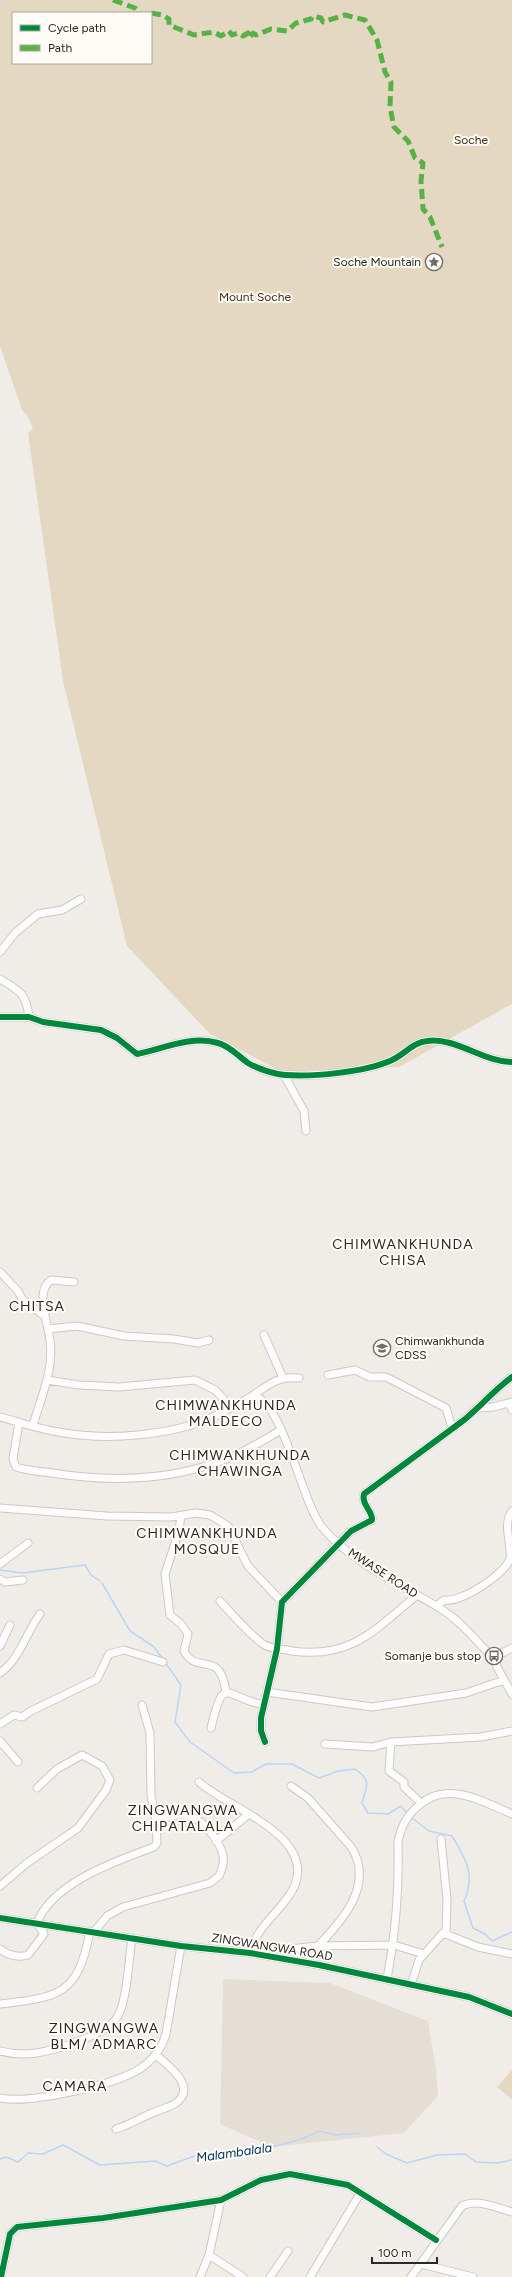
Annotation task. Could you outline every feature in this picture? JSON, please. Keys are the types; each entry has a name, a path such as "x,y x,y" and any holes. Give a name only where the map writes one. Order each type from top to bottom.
{"street":[{"path":"0,952 15,933 38,914 62,910 81,900"},
{"path":"0,979 24,995 29,1017"},
{"path":"0,1017 29,1017 43,1022 101,1030 117,1038 137,1054 173,1043 216,1042 226,1046 258,1068 284,1075 326,1075 372,1066 396,1059 421,1042 429,1040 450,1044 496,1061 512,1062"},
{"path":"284,1075 304,1111 306,1131"},
{"path":"0,1272 18,1291 22,1299 43,1315"},
{"path":"33,1425 47,1380 51,1354 48,1329 43,1315 45,1292 49,1281 74,1282"},
{"path":"48,1329 77,1326 124,1336 174,1339 194,1343 210,1340"},
{"path":"264,1335 283,1378"},
{"path":"328,1375 355,1370 370,1377 389,1378 446,1408 452,1428"},
{"path":"264,1742 261,1726 264,1705 277,1649 282,1602 356,1527 372,1520 372,1516 365,1505 364,1494 479,1408 494,1391 512,1377"},
{"path":"0,1417 84,1436 137,1434 201,1422 253,1395 266,1384 283,1378 299,1378"},
{"path":"47,1380 79,1385 119,1387 196,1380 215,1390 231,1407"},
{"name":"MWASE ROAD","path":"253,1395 261,1399 268,1407 281,1430 312,1512 322,1528 362,1562 436,1606 460,1624 496,1661 497,1667 512,1694"},
{"path":"479,1408 487,1408 510,1402 512,1410"},
{"path":"19,1422 13,1459 16,1467 75,1476 109,1478 142,1479 208,1466 234,1456 281,1430"},
{"path":"0,1508 107,1516 181,1516 201,1513 220,1520 228,1526 252,1571 282,1602"},
{"path":"436,1606 444,1600 451,1602 470,1594 478,1587 490,1581 510,1560 511,1545 508,1520 512,1511"},
{"path":"181,1516 180,1531 165,1574 170,1615 181,1624 188,1634 184,1651 186,1655 191,1660 220,1670 223,1676 226,1692"},
{"path":"0,1564 28,1543"},
{"path":"0,1579 5,1582 23,1580"},
{"path":"220,1601 263,1644 277,1649 321,1652 351,1645 373,1631 417,1595"},
{"path":"0,1673 14,1660 30,1628 40,1614"},
{"path":"0,1646 10,1625"},
{"path":"496,1661 500,1654 512,1648"},
{"path":"0,1724 14,1715 22,1717 31,1711 97,1680 109,1654 124,1650 163,1662"},
{"path":"267,1692 372,1707 466,1693 504,1680"},
{"path":"211,1728 217,1701 220,1696 226,1692 232,1693 247,1701 264,1705"},
{"path":"0,1949 7,1954 18,1956 28,1955 44,1934 36,1923 43,1909 84,1876 104,1865 156,1845 158,1840 151,1795 149,1725 142,1705"},
{"path":"325,1744 365,1747 391,1742 464,1739 512,1731"},
{"path":"0,1740 18,1762"},
{"path":"391,1742 389,1771 404,1782 404,1787 421,1803"},
{"path":"0,1886 27,1863 78,1828 106,1790 110,1780 102,1766 82,1755 57,1770 37,1788"},
{"path":"199,1782 207,1790 270,1828 289,1845 295,1857 297,1872 292,1891 257,1934 251,1950 289,1950 318,1946 394,1945 424,1954"},
{"path":"291,1786 308,1798 338,1831 357,1857 360,1869 356,1895 350,1908 335,1929 318,1946"},
{"path":"387,1979 394,1945 399,1897 400,1833 408,1816 421,1803 438,1794 455,1792 512,1814"},
{"path":"216,1841 249,1814"},
{"path":"0,2004 42,1998 59,1991 68,1985 82,1966 92,1932 107,1916 128,1906 215,1881 222,1870 223,1860 216,1841 201,1823 190,1816 175,1815 156,1822"},
{"path":"441,1838 447,1900 446,1933"},
{"name":"ZINGWANGWA ROAD","path":"0,1918 182,1946 251,1950 475,1999 512,2014"},
{"path":"411,1985 417,1965 424,1954 440,1935 446,1933 468,1944 512,1954"},
{"path":"0,2051 14,2054 37,2053 88,2037 111,2025 118,2016 122,2003 132,1938"},
{"path":"0,2098 8,2100 36,2098 107,2083 135,2072 156,2055 166,2034 182,1946"},
{"path":"116,2128 133,2124 180,2099 184,2088 183,2082 171,2067 156,2055"},
{"path":"1,2277 10,2234 17,2227 103,2218 221,2200 261,2180 290,2174 348,2185 436,2240"},
{"path":"310,2277 361,2192"},
{"path":"200,2277 209,2255 221,2200"},
{"path":"411,2277 457,2211 467,2204 476,2203 512,2212"},
{"path":"270,2277 288,2251"},
{"path":"209,2255 243,2277"},
{"path":"420,2264 473,2277"}],"shaded area":[{"path":"223,1979 330,1983 428,2021 436,2069 438,2096 404,2133 272,2147 220,2124"}],"green space":[{"name":"Mount Soche","path":"0,0 512,0 512,1004 399,1067 282,1072 210,1034 127,946 63,681 28,433 33,429 28,417 22,410 0,346"},
{"path":"512,2070 512,2100 497,2087"}],"waterway":[{"path":"0,1570 22,1573 85,1565 91,1575 100,1581"},
{"path":"102,1583 130,1631 153,1646 163,1659"},
{"path":"165,1662 181,1685 175,1722 190,1742 234,1773 252,1772 266,1764 292,1764 319,1778 338,1771 355,1769 366,1780 367,1784 362,1803 368,1813 388,1814 401,1806 407,1813"},
{"path":"412,1818 429,1831 452,1836 461,1852 468,1867 469,1875 468,1892 464,1901 473,1928 485,1934 492,1941 512,1932"},
{"name":"Malambalala","path":"0,2159 6,2157 18,2162 28,2153 43,2154 63,2145 100,2165 155,2161 167,2166 200,2154 261,2150 302,2139 319,2131 336,2135 359,2133"},
{"name":"Malambalala","path":"377,2147 386,2154 407,2163 437,2155 465,2154 476,2162 497,2163 512,2160"}],"marked path":[{"path":"113,0 135,8 139,12"},
{"path":"152,13 162,15 169,19 169,25 194,35 214,32 221,36 229,31 232,35 238,33 243,36 248,33 249,38 253,33 256,35 271,29 287,31 296,23 311,19 313,16 321,18 323,22 345,15 365,20 377,40 385,72 391,82 390,107 394,127 408,141 415,158 423,163 421,181 423,209 430,217 442,247"}],"cycle path":[{"path":"0,1017 29,1017 43,1022 101,1030 117,1038 137,1054 187,1042 208,1041 218,1043 230,1049 252,1065 266,1071 285,1075 339,1073 367,1068 395,1059 413,1046 427,1041 448,1043 501,1061 512,1062"},
{"path":"265,1742 261,1731 261,1718 277,1649 282,1602 351,1531 372,1520 371,1514 365,1505 364,1494 464,1420 499,1387 512,1377"},
{"path":"0,1918 181,1946 250,1953 319,1965 469,1997 512,2014"},
{"path":"1,2277 10,2234 17,2227 103,2218 221,2200 261,2180 290,2174 348,2185 436,2240"}],"place":[{"name":"Soche Mountain","path":"434,262"},
{"name":"Chimwankhunda CDSS","path":"382,1348"},
{"name":"Somanje bus stop","path":"494,1656"}],"district":[{"name":"CHIMWANKHUNDA CHISA","path":"403,1252"},
{"name":"CHITSA","path":"37,1306"},
{"name":"CHIMWANKHUNDA MALDECO","path":"226,1414"},
{"name":"CHIMWANKHUNDA CHAWINGA","path":"240,1464"},
{"name":"CHIMWANKHUNDA MOSQUE","path":"207,1542"},
{"name":"ZINGWANGWA CHIPATALALA","path":"183,1818"},
{"name":"ZINGWANGWA BLM/ ADMARC","path":"104,2036"},
{"name":"CAMARA","path":"75,2086"}],"park label":[{"name":"Soche","path":"471,140"}]}
